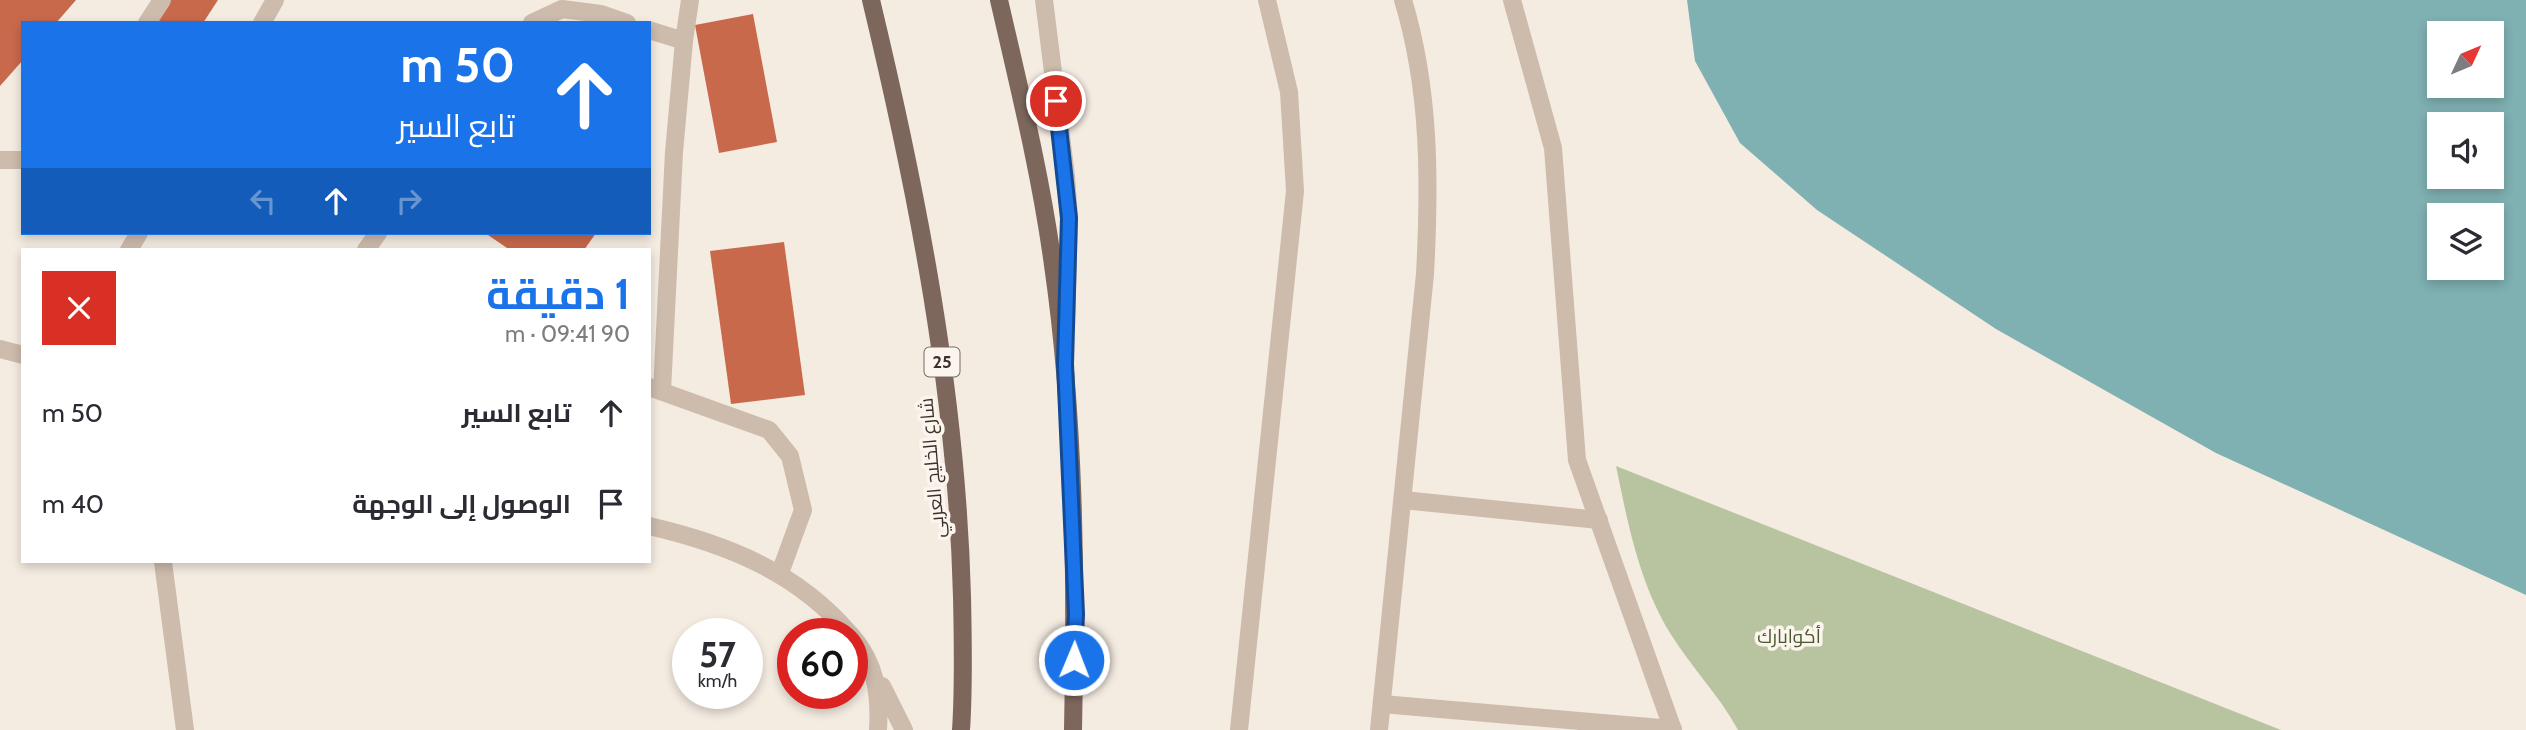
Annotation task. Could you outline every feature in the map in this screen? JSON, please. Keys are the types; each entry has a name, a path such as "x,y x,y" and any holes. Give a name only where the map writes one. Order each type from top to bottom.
{"main road":[{"name":"شارع الخليج العربي","path":"871,0 905,145 933,292 956,473 962,639 961,730"},
{"path":"999,0 1053,263 1065,364 1076,614 1073,730"}],"street":[{"path":"148,21 162,0"},
{"path":"262,21 275,0"},
{"path":"690,0 674,152 656,389 769,430 790,456 803,510 780,573"},
{"path":"1044,0 1069,218 1065,364"},
{"path":"1239,730 1295,191 1289,92 1267,0"},
{"path":"1379,730 1425,274 1428,204 1422,79 1416,42 1403,0"},
{"path":"1382,704 1673,730 1577,460 1553,148 1513,0"},
{"path":"536,21 562,9 601,14 621,21"},
{"path":"651,31 684,41"},
{"path":"0,160 21,160"},
{"path":"0,349 21,354"},
{"path":"1403,499 1599,520"},
{"path":"651,526 709,541 739,552 780,573 811,595 834,618"},
{"path":"163,563 185,730"},
{"path":"868,659 904,730"},
{"path":"875,674 880,703 878,730"}],"green space":[{"name":"أكوابارك","path":"1616,466 2281,730 1738,730 1659,614 1642,573"}],"water":[{"path":"1687,0 2526,0 2526,595 2216,453 1996,329 1817,210 1740,143 1695,61"}],"building":[{"path":"0,0 76,0 58,21 21,21 21,62 0,86"},
{"path":"167,0 218,0 204,21 153,21"},
{"path":"753,14 777,142 719,153 695,25"},
{"path":"488,235 595,235 585,248 507,248"},
{"path":"784,242 805,395 731,404 710,251"}],"route":[{"path":"1056,101 1069,218 1065,364 1076,614 1074,660"}]}
